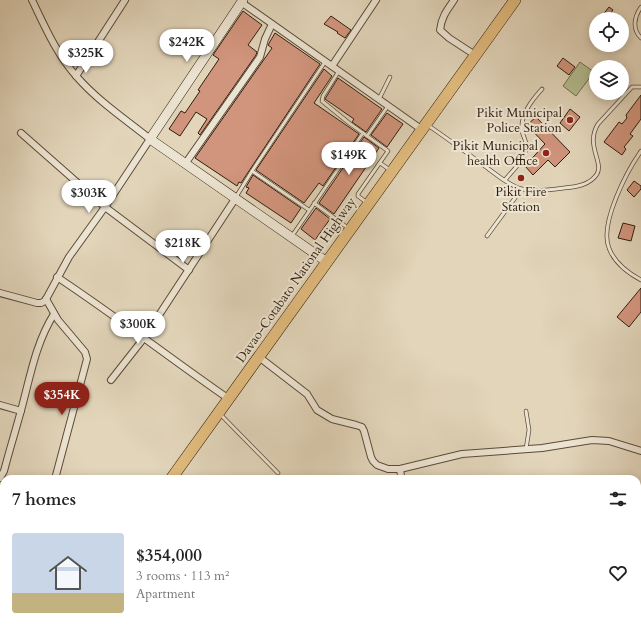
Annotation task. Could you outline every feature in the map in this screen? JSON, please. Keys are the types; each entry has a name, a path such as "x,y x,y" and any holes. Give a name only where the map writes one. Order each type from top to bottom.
{"highway":[{"name":"Davao-Cotabato National Highway","path":"174,475 327,262 349,229 515,0"}],"street":[{"path":"32,0 58,51 76,76 90,91 150,139 327,262"},
{"path":"76,76 125,0"},
{"path":"332,66 376,0"},
{"path":"454,0 444,14 440,23 440,30 449,38 475,55"},
{"path":"0,293 36,303 41,303 46,299 69,257 105,207 242,1 379,100 423,126"},
{"path":"185,164 260,57 265,39 272,24"},
{"path":"21,133 105,207 189,270"},
{"path":"111,380 144,338 235,199"},
{"path":"57,277 92,300 229,399"},
{"path":"46,299 54,314 85,352 87,357 81,385 56,475"},
{"path":"2,475 21,411 38,344 45,328 54,314"},
{"path":"259,357 307,394 317,410 337,421 356,425 362,428 370,457 377,465 388,469 400,469 462,454 600,440 641,451"},
{"path":"0,405 21,411"},
{"path":"400,469 401,475"}],"lane":[{"path":"641,7 636,15 635,25 636,31 641,38"},
{"path":"235,199 325,62"},
{"path":"339,71 323,96 322,101 388,151 358,194 358,196 368,203"},
{"path":"379,100 390,77"},
{"path":"423,126 520,189 535,190 576,187 585,184 594,176 598,169 593,145 594,130 617,102 632,87 641,87"},
{"path":"505,180 520,162 525,152 527,145 522,132 523,121 528,107 542,89"},
{"path":"367,136 388,106"},
{"path":"291,237 363,133"},
{"path":"641,151 620,187 612,208 606,239 608,247 614,257 629,273 641,280"},
{"path":"380,163 392,171"},
{"path":"252,171 309,210"},
{"path":"487,236 520,189"},
{"path":"314,203 349,229"},
{"path":"526,411 529,434 526,448"},
{"path":"219,412 278,473"}],"green space":[{"path":"580,62 589,68 589,79 576,96 563,86"}],"building":[{"path":"609,7 613,10 611,12 605,12"},
{"path":"243,11 262,25 248,45 257,52 256,55 200,135 198,133 207,119 196,112 180,136 169,129 181,111 185,113 200,91 198,90 219,59 213,55"},
{"path":"331,16 351,30 345,38 324,24"},
{"path":"275,33 320,64 241,183 239,182 237,186 195,158 272,48 268,45"},
{"path":"563,58 575,67 569,75 557,66"},
{"path":"324,69 332,76 314,103 359,134 323,186 319,183 304,203 256,170"},
{"path":"338,78 382,109 366,132 352,122 354,119 325,99"},
{"path":"641,95 641,119 630,134 633,136 624,147 626,149 622,155 604,142 619,122 622,124 627,118 626,115"},
{"name":"Pikit Municipal Police Station","path":"570,109 580,117 569,131 560,123"},
{"path":"387,113 403,124 387,147 371,135"},
{"path":"536,117 570,152 555,167 548,160 533,175 525,166 545,144 527,125"},
{"path":"364,137 379,148 334,214 319,203"},
{"path":"253,175 301,208 291,223 246,193 249,188 246,187"},
{"path":"634,181 641,186 641,189 634,197 627,190"},
{"path":"316,208 330,219 315,240 301,229"},
{"path":"623,223 635,226 631,241 618,238"},
{"path":"641,288 641,312 629,327 617,317"}],"place":[{"name":"Pikit Municipal Police Station","path":"570,120"},
{"name":"Pikit Municipal health Office","path":"546,153"},
{"name":"Pikit Fire Station","path":"521,178"}]}
